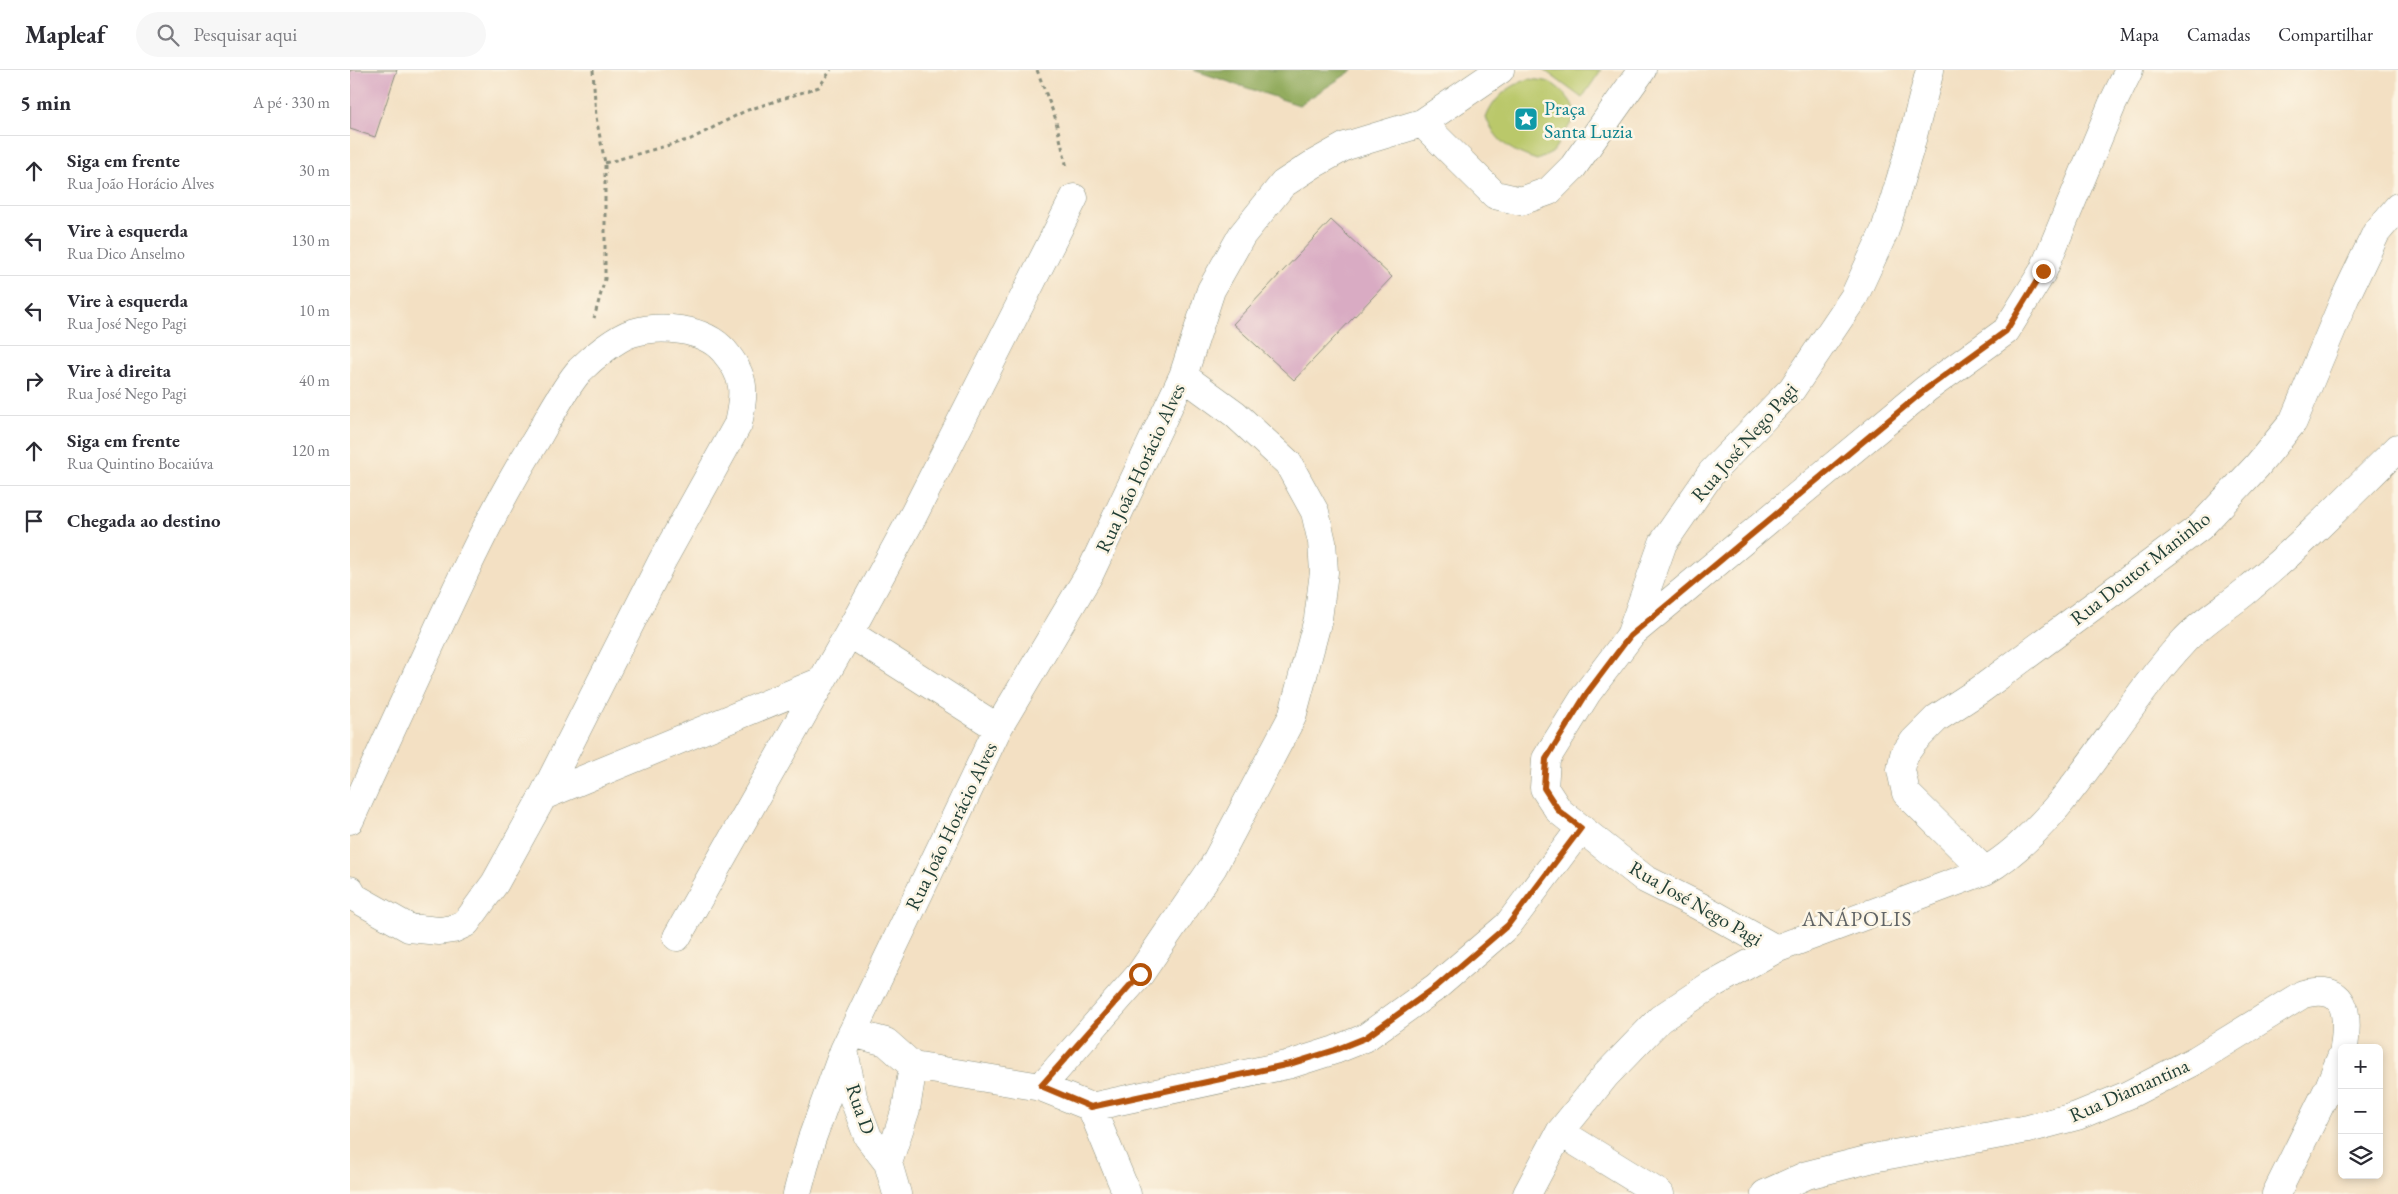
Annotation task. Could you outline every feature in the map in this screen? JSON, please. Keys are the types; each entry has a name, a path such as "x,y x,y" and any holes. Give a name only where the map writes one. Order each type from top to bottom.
{"street":[{"path":"1183,376 1211,290 1242,235 1283,184 1346,146 1422,123 1500,70"},
{"path":"1422,123 1495,195 1520,201 1549,191 1573,167 1642,70"},
{"name":"Rua José Nego Pagi","path":"1776,949 1646,879 1559,811 1544,788 1546,759 1587,693 1630,636 1663,542 1712,472 1792,389 1854,297 1884,230 1909,151 1930,70"},
{"path":"1630,636 1926,389 2006,331 2043,271 2112,105 2129,70"},
{"path":"677,937 914,514 1074,198"},
{"name":"Rua Doutor Maninho","path":"1985,871 1906,793 1901,770 1904,755 1914,741 1937,718 1980,690 2200,527 2257,466 2293,422 2345,298 2372,241 2398,207"},
{"path":"350,820 451,601 509,482 579,371 602,351 631,333 660,328 692,333 717,343 733,362 743,382 743,402 738,424 662,560 543,796 495,884 466,922 439,932 409,928 354,897 350,890"},
{"name":"Rua João Horácio Alves","path":"797,1194 810,1141 848,1041 998,728 1090,574 1183,376 1235,414 1288,463 1315,512 1322,542 1324,572 1318,619 1292,717 1213,867 1140,974 1041,1086"},
{"path":"1527,1194 1560,1132 1606,1075 1660,1020 1711,985 1776,949 1985,871 1998,864 2038,829 2076,784 2149,684 2185,639 2252,587 2340,507 2398,448"},
{"path":"849,633 998,728"},
{"path":"543,796 822,681"},
{"path":"848,1041 886,1042 913,1066 1041,1086 1091,1107 1290,1064 1335,1050 1365,1038 1436,987 1508,925 1581,828"},
{"name":"Rua Diamantina","path":"1765,1194 1816,1173 1878,1157 2028,1129 2077,1116 2128,1095 2196,1060 2303,994 2317,990 2333,993 2346,1008 2348,1026 2345,1044"},
{"name":"Rua D","path":"848,1041 853,1097 868,1137 888,1164 897,1194"},
{"path":"2276,1194 2338,1065"},
{"name":"Rua D","path":"888,1164 906,1109 913,1066"},
{"path":"1091,1107 1127,1194"},
{"path":"1560,1132 1660,1194"}],"path":[{"path":"592,325 606,279 605,163 596,117 593,70"},
{"path":"605,163 691,139 744,111 819,87 831,70"},
{"path":"1038,70 1055,117 1074,198"}],"green space":[{"path":"1193,70 1353,70 1299,105"},
{"path":"1544,70 1601,70 1582,98"},
{"name":"Praça Santa Luzia","path":"1529,79 1549,82 1558,88 1573,105 1576,115 1552,153 1537,160 1506,145 1495,134 1486,118 1493,104 1503,93"}],"building":[{"path":"350,70 397,70 375,137 350,129"},
{"path":"1331,220 1392,277 1294,380 1233,324"}],"place":[{"name":"Praça Santa Luzia","path":"1526,119"}],"district":[{"name":"ANÁPOLIS","path":"1857,918"}],"route":[{"path":"1140,974 1041,1086 1091,1107 1290,1064 1335,1050 1365,1038 1436,987 1508,925 1581,828 1559,811 1544,788 1546,759 1558,736 1587,693 1630,636 1926,389 2006,331 2043,271"}]}
